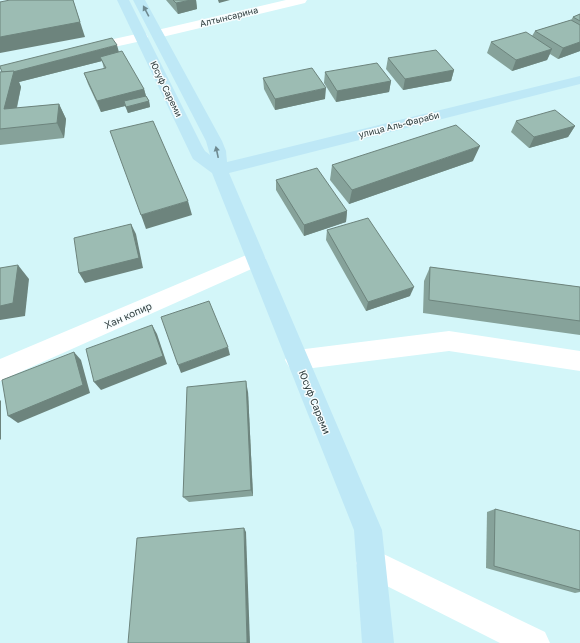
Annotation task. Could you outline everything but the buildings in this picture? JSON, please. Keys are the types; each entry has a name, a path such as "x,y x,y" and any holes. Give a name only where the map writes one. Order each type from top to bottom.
{"main road":[{"name":"Юсуф Сареми","path":"123,0 197,150 200,155 219,170"},
{"name":"Юсуф Сареми","path":"140,0 214,141 218,151 219,170 368,530 378,643"},
{"name":"улица Аль-Фараби","path":"219,170 580,80"}],"street":[{"name":"Алтынсарина","path":"158,34 300,0"},
{"path":"70,52 140,37"},
{"name":"Хан копир","path":"0,370 256,259"},
{"path":"297,360 449,341 580,361"},
{"path":"371,562 534,643"}]}
